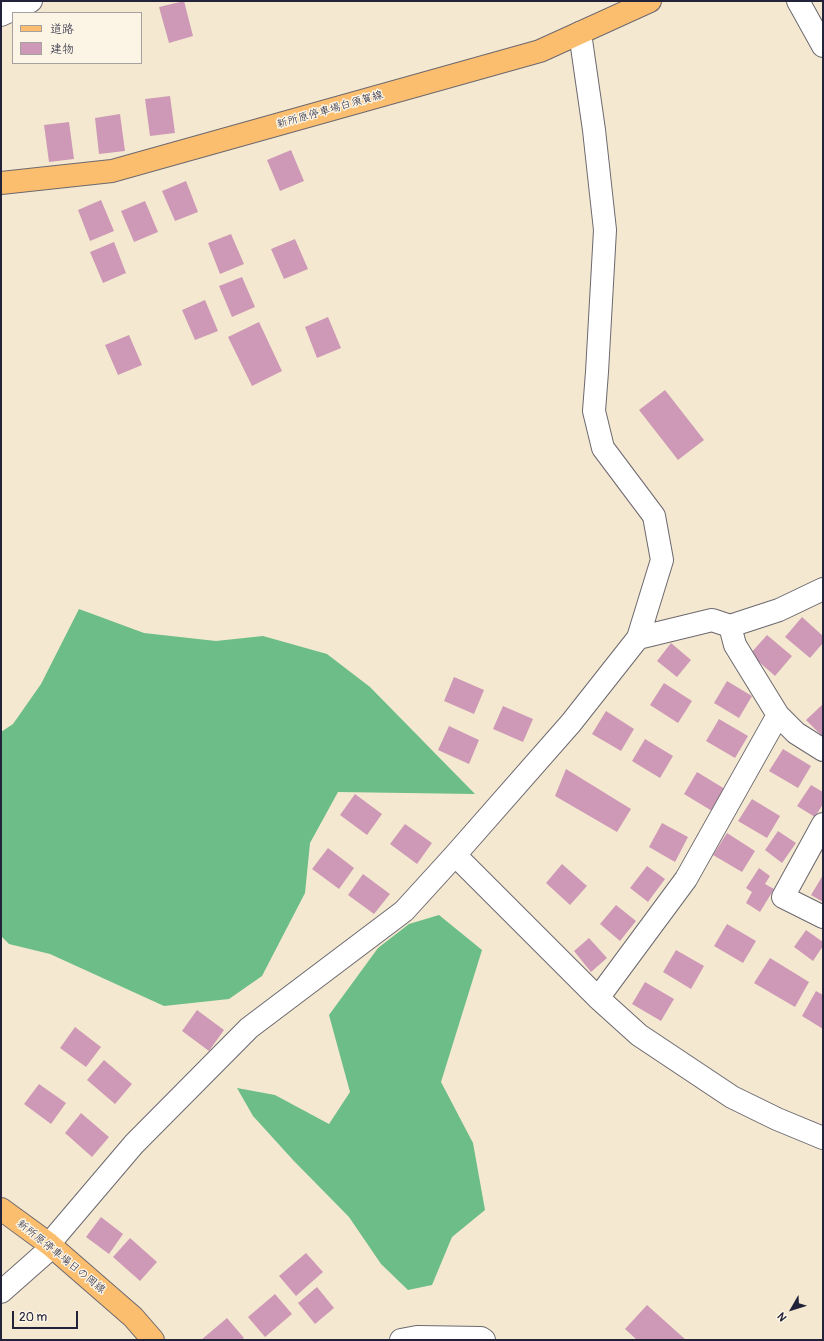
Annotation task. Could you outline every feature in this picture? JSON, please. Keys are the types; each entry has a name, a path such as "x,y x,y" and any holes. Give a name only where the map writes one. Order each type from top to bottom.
{"main road":[{"name":"新所原停車場白須賀線","path":"1,183 112,171 540,51 650,1"},
{"name":"新所原停車場日の岡線","path":"1,1209 50,1246 133,1317 153,1340"}],"street":[{"path":"1,15 31,1"},
{"path":"798,1 823,46"},
{"path":"1,1292 50,1246 134,1144 249,1028 404,911 571,723 638,638 662,560 654,516 603,448 594,411 605,230 594,130 580,33"},
{"path":"638,638 712,620 730,626 779,610 823,589"},
{"path":"730,626 735,645 778,715 796,733 823,750"},
{"path":"598,998 686,879 778,715"},
{"path":"823,824 783,897 823,917"},
{"path":"455,855 598,998 639,1035 732,1097 777,1119 823,1138"},
{"path":"401,1340 417,1337 481,1338 484,1340"}],"green space":[{"path":"79,609 144,633 216,641 263,636 327,654 370,687 475,794 338,792 310,843 305,893 262,976 229,999 164,1006 50,954 9,944 1,936 1,732 13,724 41,684"},
{"path":"439,915 482,950 441,1082 473,1143 485,1210 452,1237 432,1285 408,1290 381,1264 349,1217 293,1160 253,1116 237,1088 275,1095 329,1124 350,1092 329,1015 378,948 409,924"}],"building":[{"path":"184,1 193,36 169,43 159,7"},
{"path":"170,96 175,133 150,136 145,99"},
{"path":"120,114 125,151 99,154 95,118"},
{"path":"69,122 74,159 49,162 44,125"},
{"path":"291,150 304,181 280,191 267,160"},
{"path":"186,181 198,212 175,221 162,191"},
{"path":"101,200 114,231 90,241 78,210"},
{"path":"145,201 158,232 134,242 121,211"},
{"path":"231,234 244,264 220,274 208,243"},
{"path":"295,239 308,269 284,279 271,249"},
{"path":"114,242 126,273 103,283 90,252"},
{"path":"242,277 255,307 232,317 219,286"},
{"path":"205,300 218,331 195,340 182,310"},
{"path":"328,317 341,348 317,358 305,327"},
{"path":"259,322 282,371 252,386 228,337"},
{"path":"129,335 142,365 118,375 105,345"},
{"path":"665,390 704,440 678,460 639,410"},
{"path":"802,617 823,636 823,643 810,658 785,637"},
{"path":"767,635 792,656 775,676 750,654"},
{"path":"671,643 691,660 677,677 657,661"},
{"path":"454,677 484,690 474,714 444,701"},
{"path":"727,681 752,696 739,718 714,703"},
{"path":"664,683 692,701 678,723 650,705"},
{"path":"823,704 823,737 806,720"},
{"path":"503,706 533,719 523,742 493,729"},
{"path":"606,711 634,729 621,751 592,734"},
{"path":"719,719 748,736 735,758 706,741"},
{"path":"449,726 479,740 469,764 438,750"},
{"path":"645,739 673,756 660,778 632,761"},
{"path":"783,749 811,766 798,788 769,771"},
{"path":"566,769 631,809 617,832 555,796"},
{"path":"697,772 725,789 712,811 684,794"},
{"path":"811,785 823,792 823,804 815,817 797,806"},
{"path":"355,794 382,814 367,835 340,815"},
{"path":"752,799 780,816 767,838 738,821"},
{"path":"662,823 688,837 675,862 649,847"},
{"path":"405,824 432,843 417,864 390,844"},
{"path":"778,831 796,843 782,863 765,850"},
{"path":"727,833 755,851 742,872 713,855"},
{"path":"328,848 354,868 339,889 312,869"},
{"path":"562,864 587,886 570,905 546,883"},
{"path":"647,866 665,879 648,902 630,888"},
{"path":"759,868 770,876 765,884 774,889 760,912 746,903 752,892 746,888"},
{"path":"363,874 390,894 374,914 348,895"},
{"path":"823,875 823,902 811,895"},
{"path":"616,905 636,921 620,941 600,924"},
{"path":"727,924 756,941 743,963 714,946"},
{"path":"806,930 823,942 823,946 813,961 794,947"},
{"path":"589,938 607,958 591,972 574,951"},
{"path":"676,950 704,966 691,989 663,972"},
{"path":"770,958 809,982 795,1007 754,983"},
{"path":"645,982 674,999 661,1021 632,1004"},
{"path":"816,991 823,995 823,1029 802,1016"},
{"path":"197,1010 224,1030 209,1051 182,1031"},
{"path":"75,1027 101,1047 86,1067 60,1048"},
{"path":"104,1060 132,1084 115,1104 87,1080"},
{"path":"39,1084 66,1103 51,1124 24,1104"},
{"path":"81,1113 109,1137 92,1157 65,1133"},
{"path":"101,1217 123,1234 109,1254 86,1237"},
{"path":"130,1238 157,1262 140,1281 113,1257"},
{"path":"306,1253 323,1272 296,1296 279,1276"},
{"path":"317,1287 334,1308 315,1324 298,1303"},
{"path":"275,1294 292,1314 265,1337 248,1317"},
{"path":"647,1305 686,1340 637,1340 625,1329"},
{"path":"227,1318 244,1338 241,1340 201,1340"}]}
